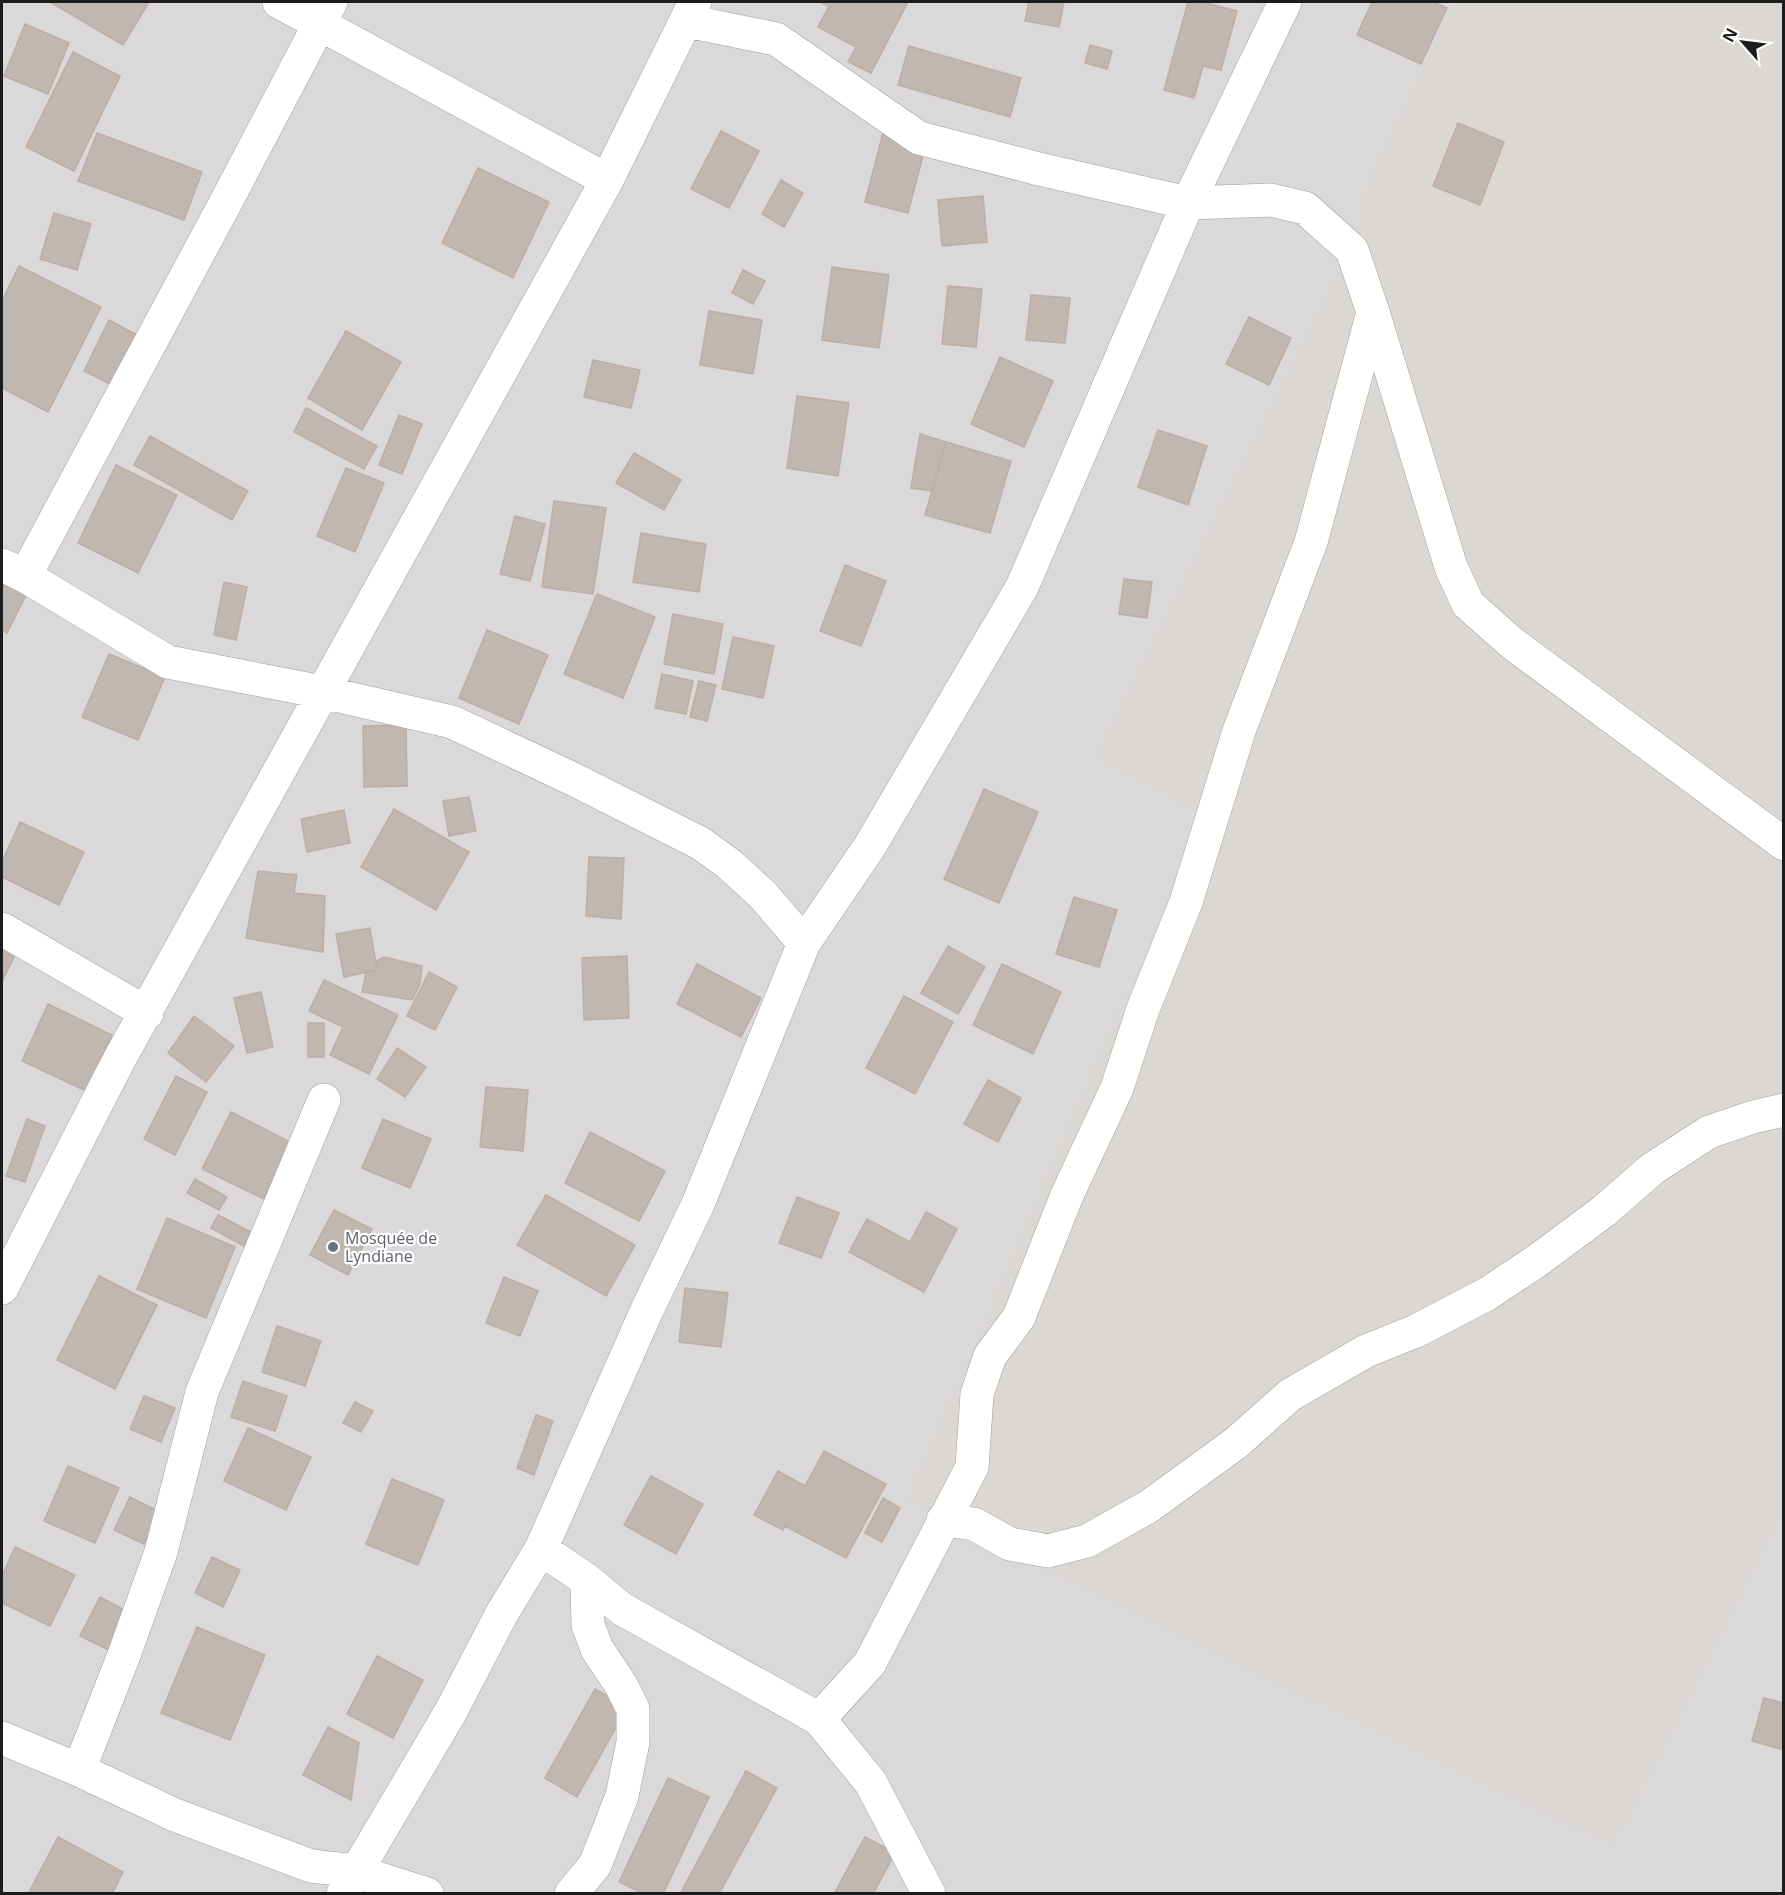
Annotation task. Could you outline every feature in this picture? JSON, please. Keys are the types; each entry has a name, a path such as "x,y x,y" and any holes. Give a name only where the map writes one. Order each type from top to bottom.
{"street":[{"path":"279,2 325,12 607,180"},
{"path":"349,1882 450,1713 501,1615 541,1549 647,1310 698,1204 804,943 870,846 1022,587 1188,203 1284,2"},
{"path":"2,1288 120,1058 607,180 691,11 776,39 919,138 1039,169 1188,203 1271,200 1305,208 1352,250 1451,567 1468,604 1513,644 1784,844"},
{"path":"325,12 228,200 13,571 168,662 322,692 452,722 573,779 700,843 729,864 764,895 804,943"},
{"path":"819,1719 870,1663 972,1467 976,1395 990,1356 1019,1317 1067,1195 1117,1088 1143,1009 1186,902 1239,731 1311,542 1373,312"},
{"path":"2,929 147,1013"},
{"path":"79,1770 161,1552 202,1392 324,1100"},
{"path":"943,1520 974,1524 1010,1544 1048,1551 1087,1541 1148,1507 1236,1443 1290,1395 1365,1351 1416,1331 1486,1294 1538,1260 1604,1211 1652,1168 1708,1132 1753,1117 1784,1110"},
{"path":"541,1549 622,1609 819,1719 871,1783 929,1893"},
{"path":"571,1893 595,1865 622,1796 633,1742 633,1709 621,1685 597,1648 588,1625 587,1581"},
{"path":"2,1737 175,1815 349,1882 427,1893"}],"shaded area":[{"path":"2,2 1783,2 1783,1893 2,1893"},
{"path":"1455,2 1783,2 1783,1507 1612,1844 943,1520 909,1498 1205,814 1097,757 1352,250 1367,189"}],"building":[{"path":"50,2 149,2 123,45"},
{"path":"820,2 908,2 871,73 848,62 856,47 818,27 829,6"},
{"path":"1029,2 1064,2 1059,27 1025,21"},
{"path":"1188,2 1203,2 1237,11 1221,70 1203,66 1194,98 1164,90"},
{"path":"1372,2 1433,2 1447,8 1421,64 1357,35"},
{"path":"25,24 69,43 48,94 4,76"},
{"path":"1090,45 1112,51 1107,69 1085,63"},
{"path":"909,46 1021,78 1010,117 898,85"},
{"path":"73,52 120,76 74,171 26,147"},
{"path":"1458,123 1504,142 1480,205 1433,186"},
{"path":"721,131 759,151 729,208 691,189"},
{"path":"97,133 202,172 184,220 78,181"},
{"path":"883,133 926,144 908,213 865,202"},
{"path":"478,168 549,202 513,278 442,243"},
{"path":"781,180 803,193 784,227 762,214"},
{"path":"983,196 987,242 942,246 938,200"},
{"path":"54,213 91,224 77,270 40,259"},
{"path":"19,266 101,307 48,412 2,388 2,301"},
{"path":"832,267 889,275 879,348 822,340"},
{"path":"743,270 765,281 753,304 732,293"},
{"path":"948,286 982,289 976,347 942,344"},
{"path":"1031,295 1070,298 1065,343 1026,340"},
{"path":"709,311 762,320 753,374 700,365"},
{"path":"1249,317 1291,338 1269,385 1226,364"},
{"path":"109,320 137,335 112,385 84,371"},
{"path":"346,331 401,362 362,430 308,398"},
{"path":"1000,357 1053,381 1024,447 971,424"},
{"path":"593,360 640,370 631,408 584,397"},
{"path":"797,396 849,403 838,476 787,468"},
{"path":"306,408 377,446 364,469 294,432"},
{"path":"399,415 422,424 402,474 379,465"},
{"path":"1158,430 1207,446 1188,505 1138,487"},
{"path":"920,434 946,442 932,491 911,488"},
{"path":"150,436 248,491 232,520 134,465"},
{"path":"946,442 1011,461 990,533 925,515"},
{"path":"634,453 681,480 664,510 616,483"},
{"path":"116,465 177,495 138,573 78,543"},
{"path":"346,468 384,483 355,552 317,536"},
{"path":"554,501 606,508 593,594 542,587"},
{"path":"515,516 545,524 530,581 500,574"},
{"path":"641,533 706,544 699,592 633,582"},
{"path":"845,565 886,581 861,646 820,631"},
{"path":"1124,579 1152,582 1147,618 1119,614"},
{"path":"2,582 26,595 7,633 2,630"},
{"path":"224,582 247,587 236,640 214,635"},
{"path":"597,594 655,617 623,698 564,674"},
{"path":"673,614 723,624 714,674 664,664"},
{"path":"487,630 548,655 519,724 459,698"},
{"path":"733,637 774,646 763,698 722,689"},
{"path":"109,654 165,677 138,740 82,717"},
{"path":"662,674 693,681 686,714 655,708"},
{"path":"699,681 716,685 707,721 690,717"},
{"path":"406,725 407,786 364,787 363,726"},
{"path":"984,789 1038,812 999,903 944,879"},
{"path":"469,797 476,831 449,836 443,801"},
{"path":"394,809 469,852 436,910 361,867"},
{"path":"344,810 350,843 307,852 301,819"},
{"path":"20,822 84,852 59,905 2,877 2,862"},
{"path":"589,857 624,858 621,919 586,916"},
{"path":"258,871 297,875 294,893 325,896 323,952 246,938"},
{"path":"1074,897 1117,910 1099,967 1056,954"},
{"path":"370,928 377,970 344,977 336,934"},
{"path":"948,946 985,967 958,1014 921,993"},
{"path":"2,950 14,957 2,982"},
{"path":"627,956 629,1018 584,1020 582,958"},
{"path":"384,957 422,966 420,984 412,1000 362,992 366,973 377,970 376,961"},
{"path":"697,964 761,998 741,1037 677,1004"},
{"path":"1002,964 1061,992 1033,1054 973,1025"},
{"path":"429,972 457,987 435,1030 407,1016"},
{"path":"324,980 398,1015 369,1074 330,1055 343,1027 309,1011"},
{"path":"261,992 273,1047 247,1053 234,998"},
{"path":"904,996 953,1022 915,1094 866,1068"},
{"path":"48,1004 112,1035 86,1091 22,1061"},
{"path":"194,1016 234,1046 206,1082 168,1053"},
{"path":"308,1023 324,1023 324,1057 308,1057"},
{"path":"397,1048 426,1067 405,1097 377,1079"},
{"path":"176,1076 207,1092 175,1155 144,1139"},
{"path":"988,1080 1021,1098 998,1142 964,1124"},
{"path":"486,1087 528,1090 523,1151 480,1147"},
{"path":"231,1112 292,1143 264,1199 202,1169"},
{"path":"27,1119 45,1126 25,1182 6,1176"},
{"path":"383,1119 431,1139 410,1188 362,1168"},
{"path":"590,1132 665,1171 639,1221 565,1183"},
{"path":"195,1179 227,1197 219,1210 187,1193"},
{"path":"546,1195 635,1245 606,1296 517,1245"},
{"path":"797,1197 839,1213 821,1258 779,1243"},
{"path":"334,1210 372,1229 348,1275 310,1255"},
{"path":"926,1212 957,1229 924,1292 849,1252 867,1219 910,1242"},
{"path":"218,1215 257,1235 249,1249 211,1228"},
{"path":"167,1218 235,1247 206,1318 137,1289"},
{"path":"99,1276 157,1305 115,1389 57,1360"},
{"path":"504,1277 538,1291 520,1336 486,1323"},
{"path":"685,1288 728,1293 721,1347 679,1342"},
{"path":"277,1326 321,1341 305,1386 262,1372"},
{"path":"243,1381 287,1396 275,1431 231,1417"},
{"path":"144,1396 175,1408 161,1442 130,1429"},
{"path":"355,1402 373,1411 361,1432 343,1423"},
{"path":"536,1415 553,1421 534,1475 517,1468"},
{"path":"248,1428 311,1457 286,1510 224,1481"},
{"path":"824,1451 886,1484 846,1558 785,1526 783,1530 754,1515 778,1471 805,1486"},
{"path":"68,1466 119,1488 95,1543 44,1521"},
{"path":"651,1476 703,1504 676,1554 624,1525"},
{"path":"392,1479 444,1500 418,1565 366,1544"},
{"path":"130,1497 160,1512 144,1544 114,1530"},
{"path":"883,1498 900,1508 882,1542 865,1533"},
{"path":"15,1547 75,1575 50,1626 2,1603 2,1576"},
{"path":"212,1557 240,1570 223,1607 195,1593"},
{"path":"100,1597 130,1613 111,1651 80,1636"},
{"path":"197,1627 265,1655 230,1740 161,1713"},
{"path":"377,1656 423,1680 393,1738 347,1714"},
{"path":"595,1689 627,1708 577,1797 545,1778"},
{"path":"1764,1698 1784,1703 1784,1750 1752,1741"},
{"path":"328,1727 359,1743 351,1800 303,1775"},
{"path":"746,1771 777,1788 719,1894 680,1894"},
{"path":"668,1778 709,1797 663,1894 644,1894 619,1882"},
{"path":"58,1837 123,1872 112,1894 28,1894"},
{"path":"865,1837 895,1853 873,1894 834,1894"}],"place":[{"name":"Mosquée de Lyndiane","path":"333,1247"}]}
